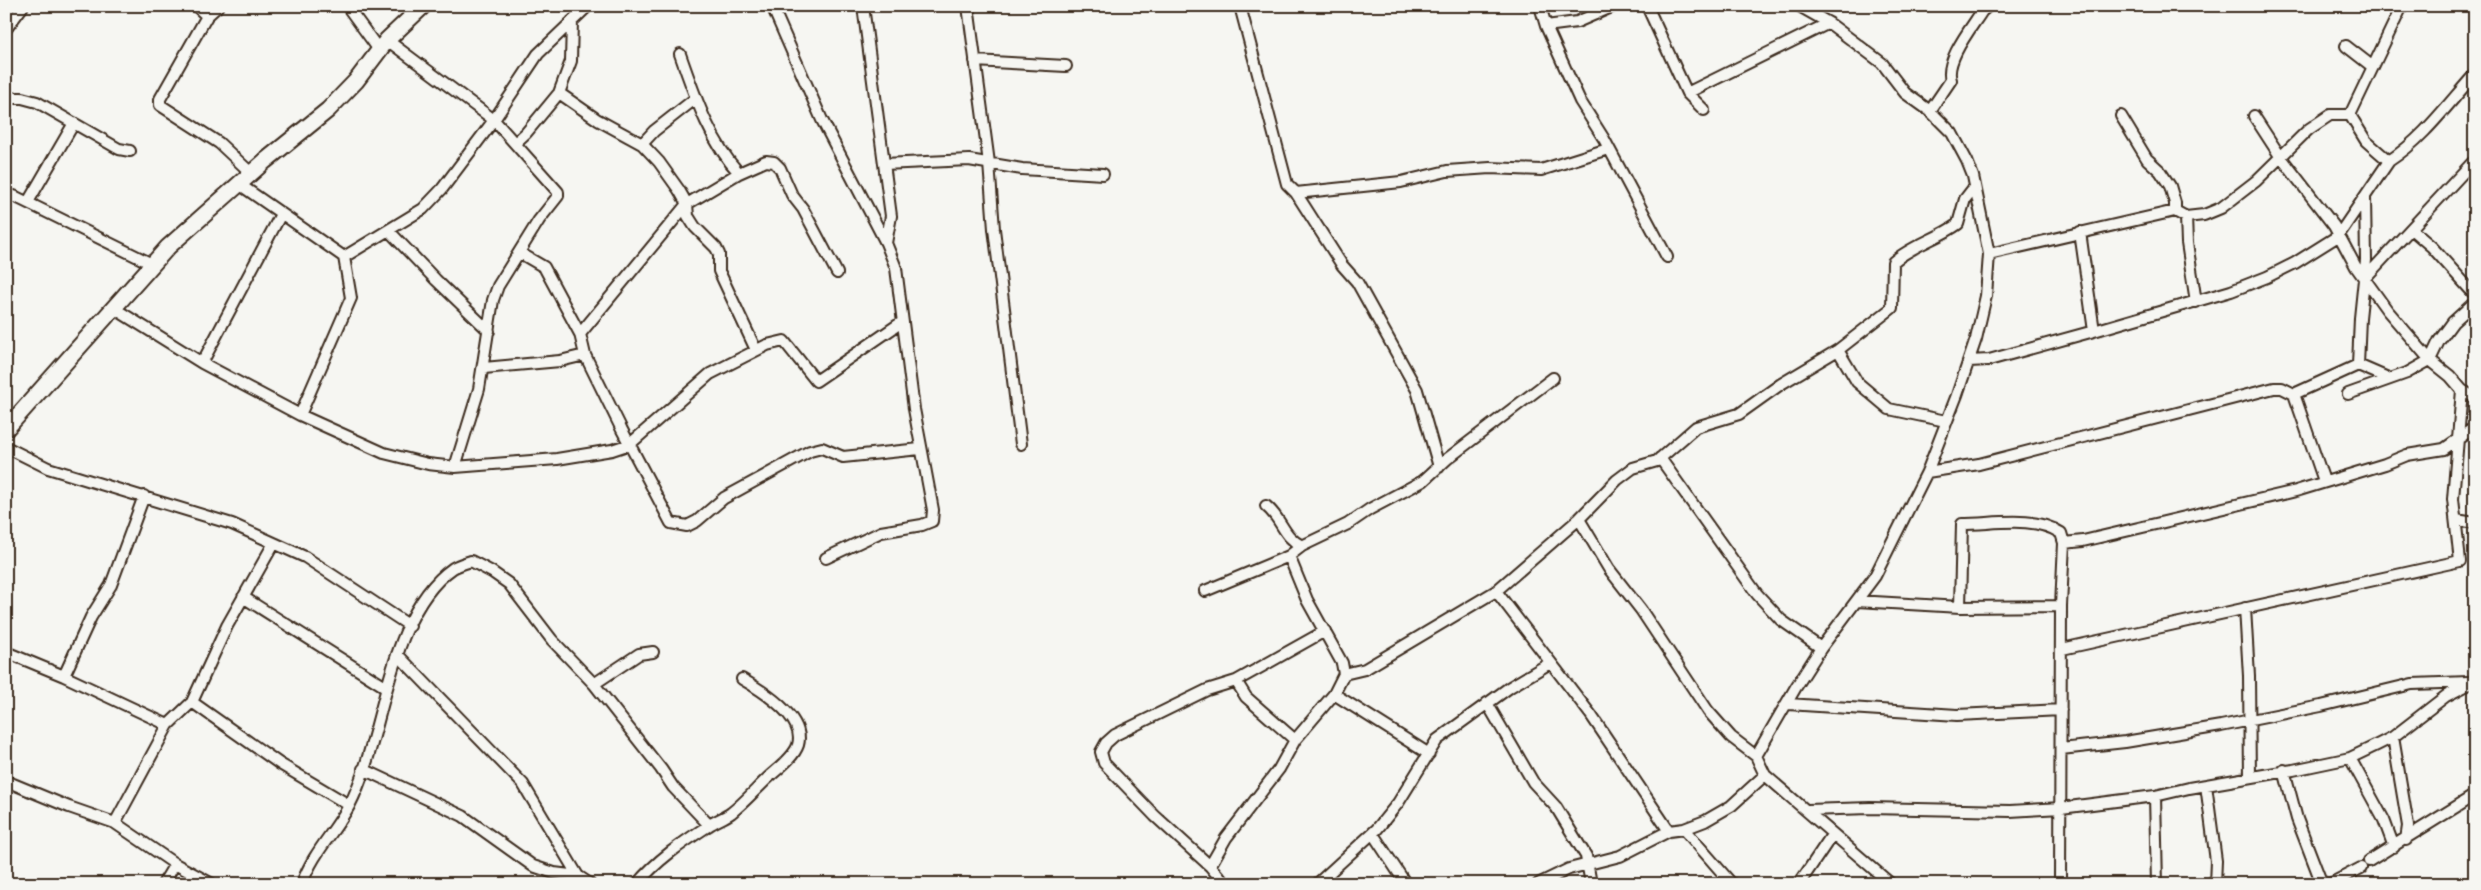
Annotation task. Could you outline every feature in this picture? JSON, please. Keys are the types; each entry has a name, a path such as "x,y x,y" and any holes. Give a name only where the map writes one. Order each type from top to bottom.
{"street":[{"path":"6,29 23,6"},
{"path":"196,6 207,16"},
{"path":"218,6 207,16 160,99 160,105 219,143 251,173"},
{"path":"347,6 383,45 494,120 558,192 558,196 540,220 498,286 493,300 484,368 455,467"},
{"path":"6,430 112,307 152,264 251,173 328,110 356,81 383,45 423,6"},
{"path":"344,257 423,209 442,189 494,120 538,54 588,6"},
{"path":"772,6 822,120 886,243 896,268 920,449 932,510 932,521 922,525 881,532 826,558"},
{"path":"863,6 891,216 886,243"},
{"path":"968,6 989,163 994,229 1021,444"},
{"path":"1240,6 1287,184 1296,193 1342,265 1357,282 1417,390 1439,468"},
{"path":"1540,6 1546,26 1580,101 1604,139 1667,257"},
{"path":"1546,26 1576,22 1614,6"},
{"path":"1647,6 1687,93 1704,110"},
{"path":"1756,756 1821,648 1875,576 1927,472 1969,360 1986,296 1989,254 1968,161 1952,133 1930,111 1905,93 1882,63 1830,24 1809,14 1799,6"},
{"path":"1930,111 1951,80 1949,74 1953,57 1982,11 1988,6"},
{"path":"2350,115 2402,6"},
{"path":"515,143 526,133 559,93 570,62 572,21"},
{"path":"1687,93 1830,24"},
{"path":"2346,46 2373,67"},
{"path":"680,54 696,98 715,140 726,158 739,173"},
{"path":"975,62 1066,66"},
{"path":"1969,360 1989,360 2196,302 2267,277 2301,260 2338,236 2389,161 2406,149 2446,110 2475,74"},
{"path":"559,93 598,120 642,144 659,162 687,204 688,216 694,227 716,248 719,254 719,271 756,350"},
{"path":"6,98 22,98 36,102 119,149 130,151"},
{"path":"642,144 654,131 696,98"},
{"path":"1989,254 2175,211 2186,217 2204,215 2234,200 2309,130 2330,115 2350,115"},
{"path":"2350,115 2366,141 2389,161"},
{"path":"2121,116 2147,159 2160,171 2170,186 2175,203 2175,211"},
{"path":"2254,116 2280,156 2334,226 2338,236 2387,310 2430,360 2450,376 2462,390 2475,398"},
{"path":"28,202 74,123"},
{"path":"1296,193 1401,182 1447,171 1490,168 1541,170 1608,149"},
{"path":"884,164 969,160 1022,169 1102,174"},
{"path":"580,334 687,204 739,173 766,161 774,162 780,168 792,196 803,209 837,273"},
{"path":"2365,278 2429,207 2472,163"},
{"path":"239,184 344,257 351,298 300,415"},
{"path":"1344,674 1365,669 1496,591 1580,519 1617,480 1633,468 1657,461 1696,427 1739,414 1781,384 1838,350 1892,308 1893,262 1900,256 1958,224 1965,199 1975,186"},
{"path":"6,198 14,196 28,202 152,264"},
{"path":"2358,365 2360,318 2365,278 2365,197"},
{"path":"202,364 281,214"},
{"path":"2186,217 2187,243 2196,302"},
{"path":"2411,229 2432,247 2475,295"},
{"path":"389,231 489,331"},
{"path":"2080,232 2094,331"},
{"path":"520,253 544,266 580,334 585,355 671,523 687,526 697,521 724,498 810,450 822,448 843,457 920,449"},
{"path":"2348,394 2388,378 2407,373 2430,360 2438,342 2453,322 2475,302"},
{"path":"112,307 202,364 300,415 384,453 428,464 455,467 556,459 612,450 630,444 710,374 756,350 784,342 816,381 902,322"},
{"path":"1838,350 1857,382 1890,409 1946,420"},
{"path":"484,368 560,361 585,355"},
{"path":"2294,394 2358,365 2388,378"},
{"path":"1205,591 1289,556 1302,546 1348,524 1370,508 1423,481 1553,378"},
{"path":"1927,472 1979,464 2274,388 2282,388 2294,394 2324,481"},
{"path":"2062,649 2460,561 2456,520 2453,509 2453,474 2462,390"},
{"path":"2064,543 2116,535 2206,511 2296,491 2324,481 2376,467 2407,455 2444,449 2475,428"},
{"path":"6,447 48,468 232,524 305,557 410,626"},
{"path":"1660,458 1757,594 1781,620 1821,648"},
{"path":"64,676 90,617 111,585 144,496"},
{"path":"1266,506 1278,519 1287,536 1302,546"},
{"path":"1580,519 1609,568 1641,610 1708,710 1731,737 1756,756 1765,775 1808,810 1832,835 1891,884"},
{"path":"2456,520 2475,523"},
{"path":"1960,607 1962,524 2037,523 2050,526 2061,534 2064,543 2061,606 2060,884"},
{"path":"115,823 168,725 192,702 226,626 274,543"},
{"path":"1210,866 1226,838 1279,769 1295,740 1334,694 1344,674 1342,663 1307,600 1289,556"},
{"path":"302,884 308,866 349,805 363,768 397,654 425,596 454,567 471,561 509,584 552,640 594,684 673,787 709,825"},
{"path":"1496,591 1591,715 1669,831"},
{"path":"243,597 387,688"},
{"path":"1857,601 1960,607 2061,606"},
{"path":"2245,608 2250,720 2250,777"},
{"path":"1225,884 1210,866 1155,816 1104,763 1101,752 1106,743 1115,736 1207,690 1236,682 1325,632"},
{"path":"6,652 64,676 168,725"},
{"path":"594,684 639,654 653,652"},
{"path":"397,654 523,784 578,876"},
{"path":"1317,884 1372,834 1398,803 1437,740 1487,703 1550,663"},
{"path":"637,884 650,868 663,857 709,825 731,813 786,762 798,745 796,727 790,717 766,692 742,679"},
{"path":"2061,749 2125,742 2250,720 2321,706 2412,684 2473,681"},
{"path":"1808,810 1870,808 2010,811 2061,808 2155,796 2350,758 2393,737 2446,696 2473,681"},
{"path":"1236,682 1246,698 1295,740"},
{"path":"1334,694 1429,754"},
{"path":"192,702 280,764 349,805"},
{"path":"1487,703 1533,782 1556,807 1586,856 1591,884"},
{"path":"1788,704 1957,715 2061,710"},
{"path":"2393,737 2408,826 2406,840"},
{"path":"2350,758 2384,820 2394,847"},
{"path":"363,768 463,816 534,866 578,876 590,884"},
{"path":"2284,770 2297,819 2322,884"},
{"path":"1538,884 1551,876 1587,864 1620,856 1669,831 1684,829 1731,806 1765,775"},
{"path":"6,781 69,808 115,823 175,864 212,884"},
{"path":"2206,785 2216,861 2215,884"},
{"path":"2330,884 2406,840 2475,795"},
{"path":"2155,796 2157,884"},
{"path":"1684,829 1732,884"},
{"path":"1372,834 1406,884"},
{"path":"1799,884 1832,835"},
{"path":"163,884 175,864"}]}
